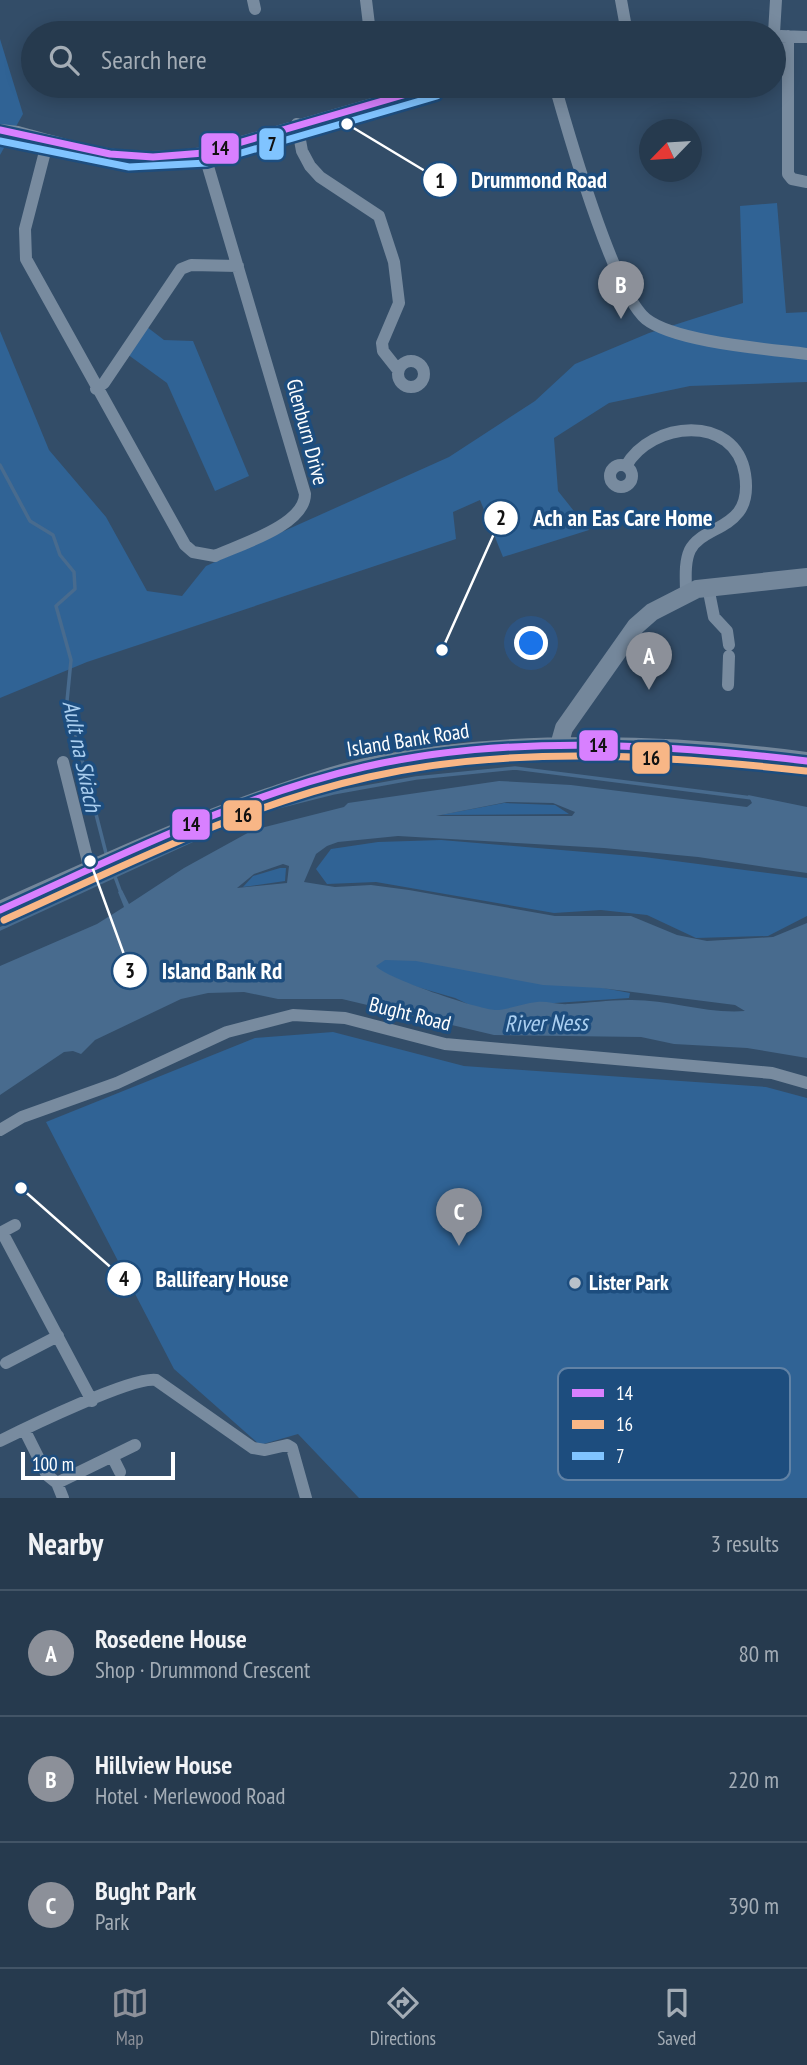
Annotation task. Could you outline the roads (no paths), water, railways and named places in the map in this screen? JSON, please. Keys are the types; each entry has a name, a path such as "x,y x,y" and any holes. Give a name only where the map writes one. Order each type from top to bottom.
{"main road":[{"path":"558,748 564,727 636,626 666,603 686,593 708,587 807,577"},
{"name":"Island Bank Road","path":"0,909 195,823 316,781 379,764 484,751 558,748 708,748 807,761"}],"street":[{"path":"366,0 369,21"},
{"path":"621,0 625,21"},
{"path":"775,21 776,0"},
{"path":"807,37 788,36 788,174 792,179 807,182"},
{"path":"0,130 125,158 204,153 297,124 364,98"},
{"path":"559,98 621,282 637,309 657,325 691,336 725,344 807,354"},
{"path":"297,124 302,150 310,166 320,177 379,216 394,262 398,303 382,343 383,351 398,370"},
{"name":"Glenburn Drive","path":"48,140 25,229 26,259 96,389 186,545 193,552 215,556 293,519 305,504 305,494 204,153"},
{"path":"96,389 104,383 181,269 191,265 238,266"},
{"path":"626,466 636,451 674,431 686,429 717,434 739,456 745,473 743,501 727,524 699,540 690,551 686,593"},
{"path":"708,587 715,617 727,631 727,685"},
{"path":"63,762 102,864"},
{"name":"Bught Road","path":"0,1130 22,1117 117,1083 227,1032 293,1015 345,1018 445,1044 772,1073 807,1083"},
{"path":"15,1225 1,1233 92,1401"},
{"path":"5,1363 58,1336"},
{"path":"0,1441 92,1401 149,1379 156,1380 243,1443 259,1450 280,1445 292,1448 306,1498"},
{"path":"24,1429 47,1475 57,1483 63,1498"},
{"path":"57,1483 135,1445"},
{"path":"112,1456 120,1472"}],"water":[{"name":"River Ness","path":"499,781 571,785 747,807 752,803 748,795 807,807 807,873 698,857 604,848 398,836 338,842 327,846 316,854 304,882 335,887 371,885 409,890 555,916 631,916 677,935 707,941 773,937 807,923 807,1058 747,1048 674,1044 641,1037 494,1035 342,999 278,999 244,992 208,993 181,999 95,1040 81,1054 64,1052 0,1095 0,966 97,924 124,907 118,892 122,890 129,904 184,868 253,830 344,807 348,803","holes":["507,802 553,803 575,812 572,816 436,816","283,864 289,866 287,883 237,888 254,874","385,960 416,961 543,985 601,988 735,1005 745,1011 715,1010 643,1000 565,1004 537,1002 495,1010 433,992 396,978 376,966"]}],"waterway":[{"name":"Ault na Skiach","path":"0,465 30,521 53,535 60,555 74,572 75,589 56,606 71,660 67,701 107,857"},
{"path":"0,929 250,814 333,793 416,778 515,768 752,798"},
{"name":"Ault na Skiach","path":"114,874 121,893"}],"place":[{"name":"Drummond Road","path":"347,124"},
{"name":"Hillview House","path":"621,319"},
{"name":"Ach an Eas Care Home","path":"442,650"},
{"name":"Rosedene House","path":"649,690"},
{"name":"Island Bank Rd","path":"90,861"},
{"name":"Ballifeary House","path":"21,1188"},
{"name":"Bught Park","path":"459,1246"},
{"name":"Lister Park","path":"575,1283"}]}
